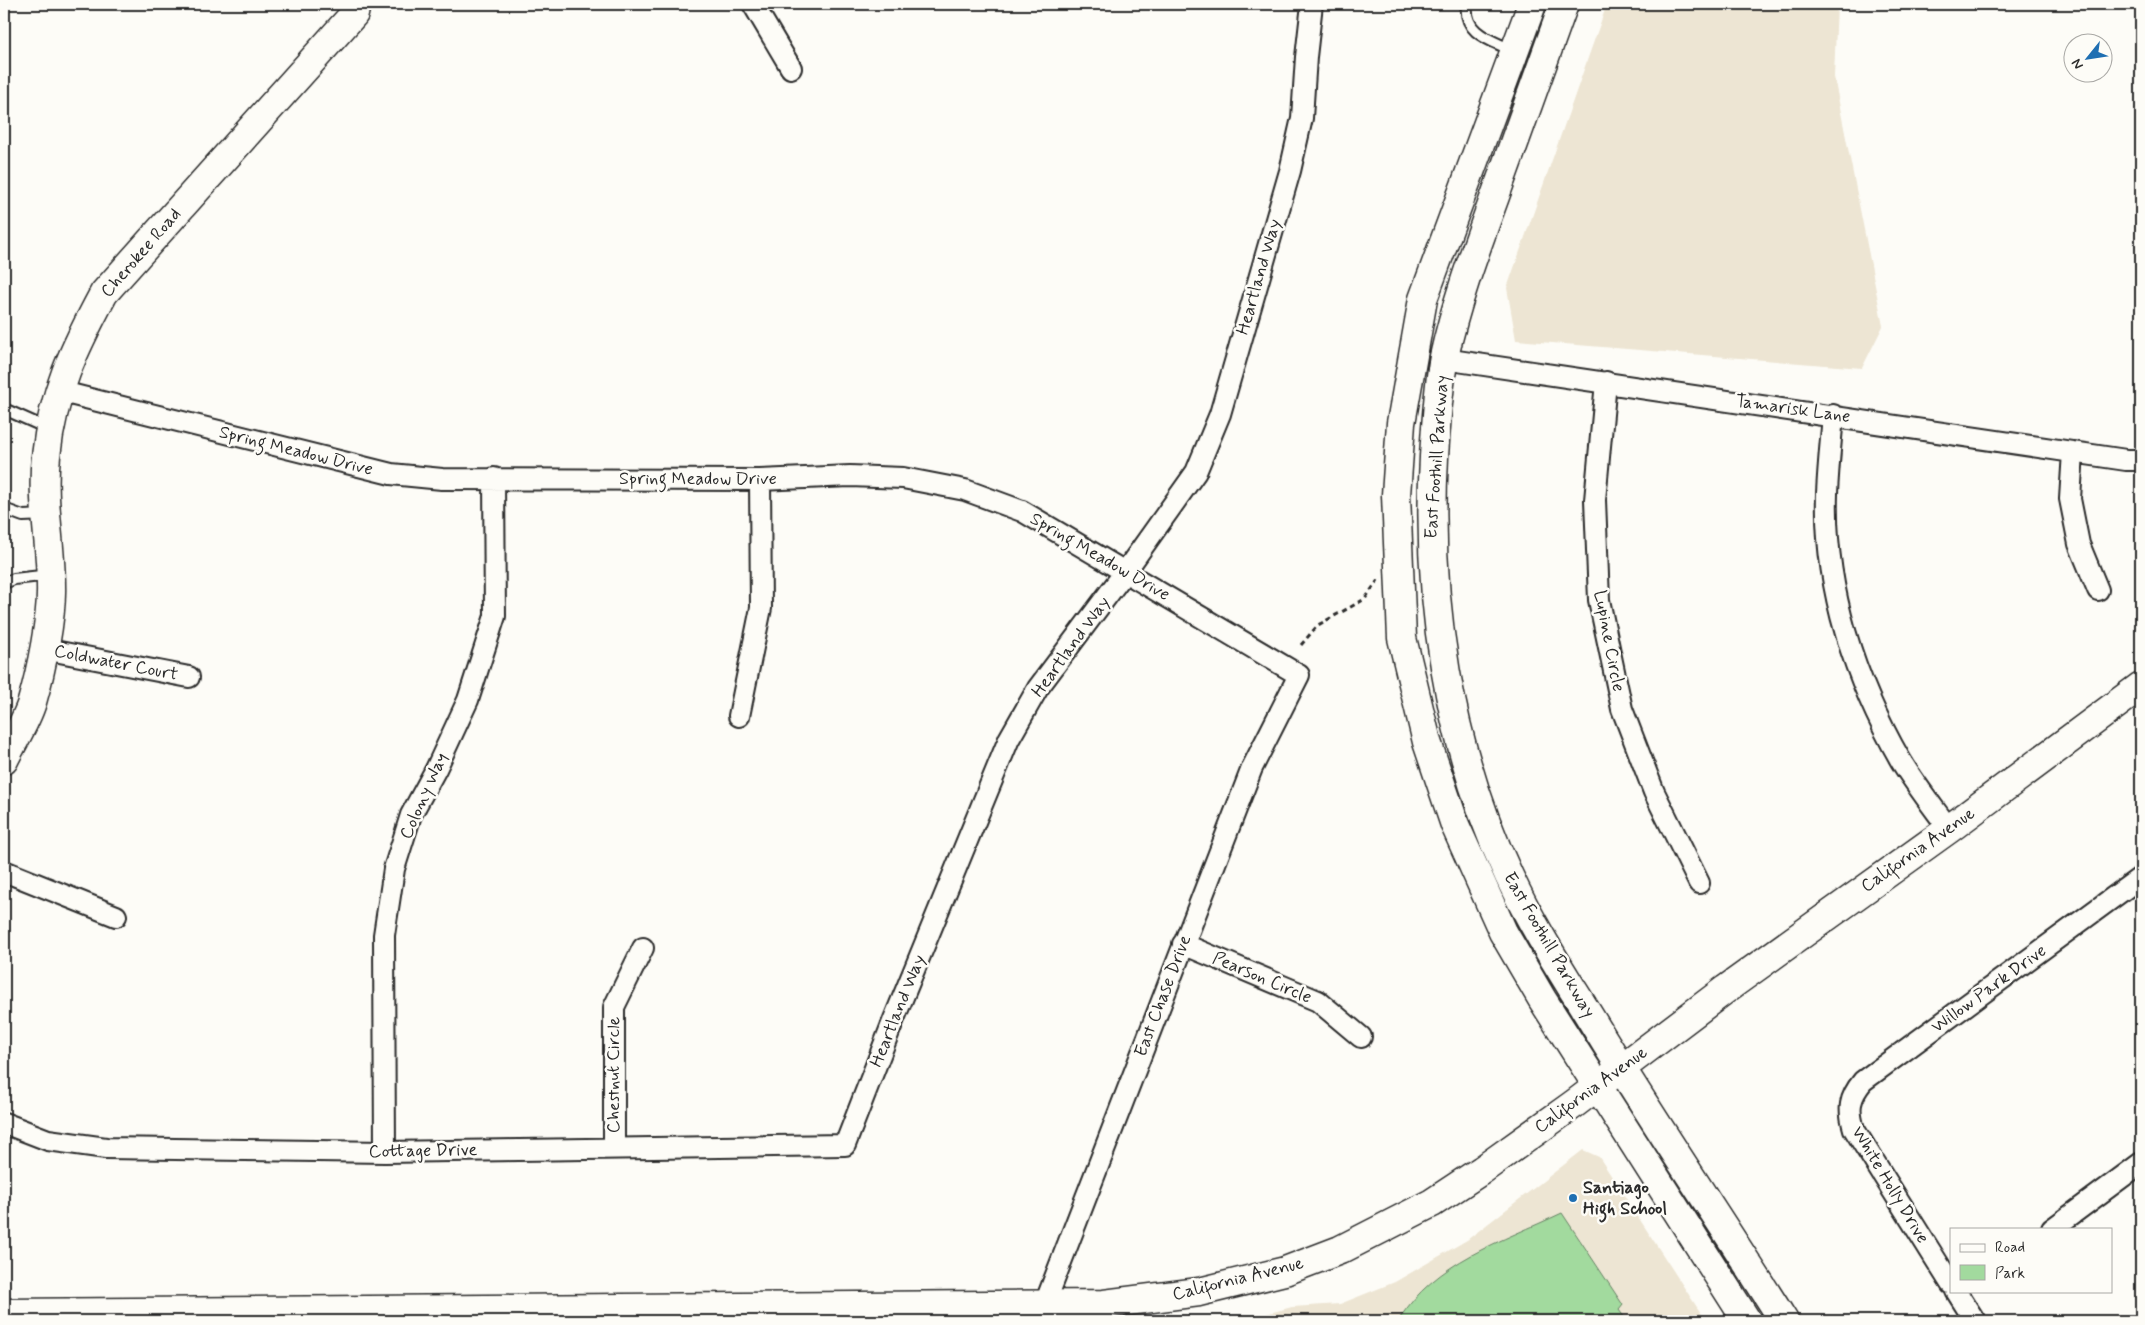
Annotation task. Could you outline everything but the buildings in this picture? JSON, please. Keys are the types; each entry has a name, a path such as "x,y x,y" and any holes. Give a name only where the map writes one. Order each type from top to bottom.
{"main road":[{"name":"Cherokee Road","path":"4,760 31,703 44,649 52,587 47,515 46,459 58,391 76,344 104,293 354,14 356,4"},
{"name":"East Foothill Parkway","path":"1532,4 1423,299 1402,415 1396,495 1402,638 1427,742 1455,825 1503,932 1542,999 1747,1321"},
{"name":"East Foothill Parkway","path":"1564,4 1460,293 1444,359 1435,435 1431,523 1433,579 1440,644 1455,716 1471,775 1507,872 1526,911 1621,1069 1784,1321"},
{"path":"1444,359 1437,356 1434,349 1434,339 1439,308 1470,204 1468,178"},
{"name":"California Avenue","path":"4,1312 296,1316 747,1314 942,1304 1041,1314 1104,1304 1172,1297 1234,1284 1322,1258 1432,1203 1482,1170 1598,1086 1806,930 1949,829 2140,688"}],"street":[{"path":"753,4 791,68"},
{"name":"Heartland Way","path":"845,1146 894,1019 1010,739 1038,688 1125,572 1196,472 1220,414 1290,170 1302,118 1312,4"},
{"name":"Tamarisk Lane","path":"1444,359 2073,452 2141,460"},
{"name":"Lupine Circle","path":"1606,382 1595,500 1599,600 1622,709 1654,792 1699,883"},
{"name":"Spring Meadow Drive","path":"58,391 391,474 442,479 760,480 850,476 903,478 965,490 1022,511 1299,674"},
{"path":"1833,415 1827,496 1829,552 1840,615 1854,660 1873,708 1902,762 1949,829"},
{"path":"2073,452 2070,499 2079,544 2098,590"},
{"name":"Colony Way","path":"385,1152 384,935 394,869 411,815 436,769 468,700 495,616 494,478"},
{"path":"739,716 761,608 760,480"},
{"name":"Coldwater Court","path":"44,649 189,677"},
{"name":"East Chase Drive","path":"1041,1314 1252,768 1299,674"},
{"path":"4,871 116,916"},
{"name":"Willow Park Drive","path":"1849,1110 1853,1094 1862,1081 2141,877"},
{"name":"Pearson Circle","path":"1183,944 1318,1001 1361,1036"},
{"name":"Chestnut Circle","path":"614,1148 614,1007 643,948"},
{"name":"White Holly Drive","path":"1849,1110 1854,1129 1950,1279"},
{"name":"Cottage Drive","path":"4,1123 48,1140 106,1148 385,1152 845,1146"},
{"path":"2053,1228 2141,1163"},
{"name":"White Holly Drive","path":"1959,1292 1975,1321"}],"lane":[{"path":"1467,4 1468,23 1476,33 1514,51"},
{"path":"4,409 50,430"},
{"path":"4,509 23,516 47,515"},
{"path":"4,583 14,579 50,575"}],"path":[{"path":"1301,644 1318,625 1365,599 1379,580"}],"shaded area":[{"path":"1607,4 1837,4 1834,77 1883,326 1862,368 1516,340 1507,288"},
{"name":"Santiago High School","path":"1583,1150 1599,1157 1706,1321 1239,1321 1292,1307 1340,1304 1395,1282 1467,1240"}],"green space":[{"path":"1562,1213 1623,1305 1619,1310 1627,1321 1398,1321 1413,1300 1450,1268 1493,1244"}],"place":[{"name":"Santiago High School","path":"1573,1198"}]}
